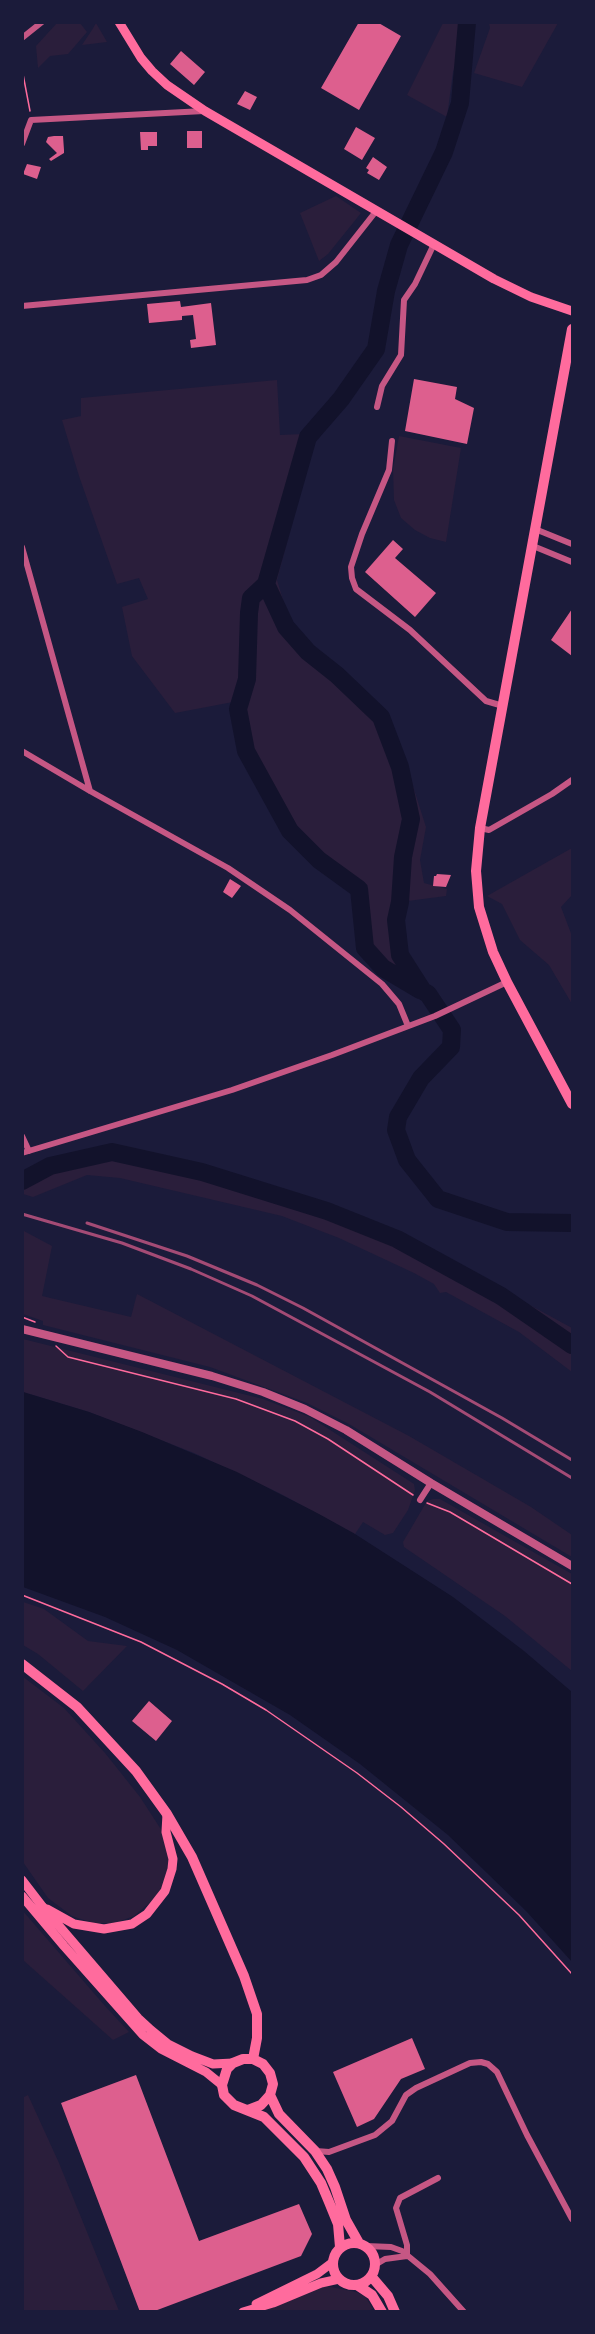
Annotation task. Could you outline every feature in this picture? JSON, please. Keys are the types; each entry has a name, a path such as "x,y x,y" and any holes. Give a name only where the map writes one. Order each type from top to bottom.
{"main road":[{"path":"119,22 141,58 152,71 167,85 205,111 434,244 522,292 573,311"},
{"path":"573,329 480,828 476,871 485,930 507,982 573,1104"},
{"path":"22,1664 85,1715 136,1771 167,1814 192,1857 244,1976 257,2014 257,2038 253,2059"},
{"path":"42,1906 74,1924 104,1929 132,1923 147,1914 165,1891 172,1869 173,1859 166,1832 167,1814"},
{"path":"22,1880 138,2018 168,2044 213,2064 233,2063 243,2059 253,2059 263,2064 270,2073 273,2084 270,2095 261,2105 248,2110"},
{"path":"22,1896 64,1947 143,2035 161,2049 206,2072 222,2085"},
{"path":"233,2063 227,2069 222,2085 224,2095 230,2103 264,2117 304,2157 321,2183 338,2224 340,2247"},
{"path":"270,2095 279,2114 315,2151 327,2169 346,2220 363,2245 373,2254 373,2271 388,2296 394,2312"},
{"path":"363,2245 350,2243 340,2247 334,2256 335,2274 339,2279 350,2285 357,2285 372,2295 382,2312"},
{"path":"245,2311 316,2274 333,2262"},
{"path":"357,2285 373,2271"},
{"path":"245,2311 273,2303 321,2283 339,2279"}],"street":[{"path":"22,38 42,22"},
{"path":"22,144 31,120 205,111"},
{"path":"22,306 308,280 321,275 336,262 376,210"},
{"path":"377,407 382,386 401,355 404,300 415,284 434,244"},
{"path":"393,441 389,470 362,534 351,567 351,578 356,589 410,630 486,701 503,706"},
{"path":"536,529 573,544"},
{"path":"533,546 573,562"},
{"path":"22,547 90,791"},
{"path":"22,751 228,868 290,910 382,984 399,1005 408,1026"},
{"path":"480,828 489,830 573,780"},
{"path":"22,1136 26,1152 232,1090 435,1016 507,982"},
{"path":"22,1329 212,1376 263,1392 305,1409 346,1430 573,1566"},
{"path":"420,1500 431,1483"},
{"path":"315,2151 329,2152 375,2135 392,2121 406,2095 416,2088 470,2063 481,2061 497,2072 527,2135 573,2219"},
{"path":"408,2256 396,2208 400,2198 438,2178"},
{"path":"363,2245 391,2247 402,2251 430,2274 464,2312"},
{"path":"373,2271 384,2259 408,2256"}],"path":[{"path":"22,69 31,120"},
{"path":"22,1317 36,1322"},
{"path":"51,1340 68,1357 236,1399 296,1421 328,1439 420,1500 450,1512 573,1584"},
{"path":"22,1595 82,1617 176,1659 266,1710 402,1807 519,1915 573,1974"}],"shaded area":[{"path":"57,23 80,23 87,32 68,54 50,56 38,68 36,46"},
{"path":"96,23 107,42 82,45 92,30"},
{"path":"443,23 458,23 461,33 461,50 453,72 447,117 407,95"},
{"path":"489,23 558,23 522,87 474,73 490,28"},
{"path":"336,196 361,213 328,254 319,261 300,213"},
{"path":"277,380 280,435 303,434 312,449 277,580 290,623 316,652 358,684 382,709 411,780 426,827 420,860 424,883 447,889 446,896 400,902 396,920 400,955 423,991 383,968 365,948 359,889 346,886 287,836 241,746 233,702 175,713 132,656 122,607 148,599 139,578 117,584 62,420 81,416 81,398"},
{"path":"399,436 461,448 446,542 430,538 415,530 401,518 394,500 393,469"},
{"path":"572,848 572,895 561,907 572,936 572,1004 549,965 520,940 502,904 487,896"},
{"path":"108,1149 204,1168 348,1214 401,1235 572,1328 572,1372 519,1332 446,1292 440,1293 434,1284 414,1273 339,1238 282,1216 120,1178 87,1175 33,1197 23,1194 23,1181 50,1166"},
{"path":"22,1230 52,1246 42,1296 131,1317 137,1294 409,1436 531,1507 572,1535 572,1557 349,1424 307,1403 210,1367 43,1325 43,1321 23,1314"},
{"path":"23,1339 263,1399 310,1417 414,1484 415,1490 408,1510 393,1533 385,1535 363,1522 355,1534 279,1493 194,1453 89,1412 23,1392"},
{"path":"23,1392 89,1412 142,1432 237,1472 319,1514 355,1534 453,1597 524,1651 572,1692 572,1962 527,1912 448,1835 360,1764 290,1715 177,1650 105,1617 23,1587"},
{"path":"440,1499 572,1574 572,1671 505,1616 404,1547 403,1542 427,1501"},
{"path":"23,1602 44,1609 88,1641 127,1646 83,1691 38,1654 23,1645"},
{"path":"22,1676 64,1708 105,1753 140,1797 164,1834 170,1857 166,1882 153,1900 134,1916 115,1923 93,1923 72,1916 48,1898 23,1862"},
{"path":"22,1910 129,2032 113,2040 23,1960"},
{"path":"28,2095 59,2163 119,2311 23,2311 22,2098"},
{"path":"326,2286 365,2296 373,2309 365,2312 261,2312"}],"building":[{"path":"359,22 377,22 401,36 359,110 321,88"},
{"path":"181,51 205,72 194,85 170,64"},
{"path":"245,91 257,97 250,110 237,104"},
{"path":"356,127 375,138 362,160 344,149"},
{"path":"187,131 202,131 202,148 187,148"},
{"path":"140,132 157,132 157,146 148,146 148,150 141,150"},
{"path":"63,136 64,153 51,161 49,159 57,153 46,142 48,137"},
{"path":"373,157 387,167 379,180 367,173 369,170 366,168"},
{"path":"27,164 41,167 37,179 23,174"},
{"path":"180,301 181,307 211,303 216,345 191,348 190,340 196,339 193,315 182,316 182,320 149,323 147,304"},
{"path":"414,379 457,387 455,399 474,408 467,444 405,431"},
{"path":"393,540 403,549 395,558 436,593 415,617 365,572"},
{"path":"572,609 572,656 551,640"},
{"path":"437,874 451,875 446,887 433,886 434,876"},
{"path":"230,879 241,886 232,898 223,892"},
{"path":"149,1701 172,1721 156,1741 132,1721"},
{"path":"412,2038 425,2069 401,2079 374,2119 357,2127 333,2072"},
{"path":"136,2075 199,2241 299,2204 312,2234 301,2256 152,2312 140,2312 61,2103"}],"waterway":[{"path":"467,22 460,103 444,152 399,245 386,291 376,349 341,399 308,437 266,584 286,627 308,652 337,675 381,717 400,767 411,819 403,857 400,902 396,920 400,955 452,1030 451,1047 421,1078 398,1117 396,1130 407,1160 438,1199 507,1222 572,1223"},
{"path":"266,584 251,598 249,613 247,679 238,709 246,751 290,831 319,860 359,889 365,948 383,968 420,990"},
{"path":"22,1181 50,1166 112,1152 202,1172 327,1211 397,1239 501,1296 572,1345"}],"railway":[{"path":"22,1214 122,1243 191,1269 252,1296 430,1392 572,1478"},
{"path":"87,1223 187,1256 257,1285 502,1418 572,1460"}]}
